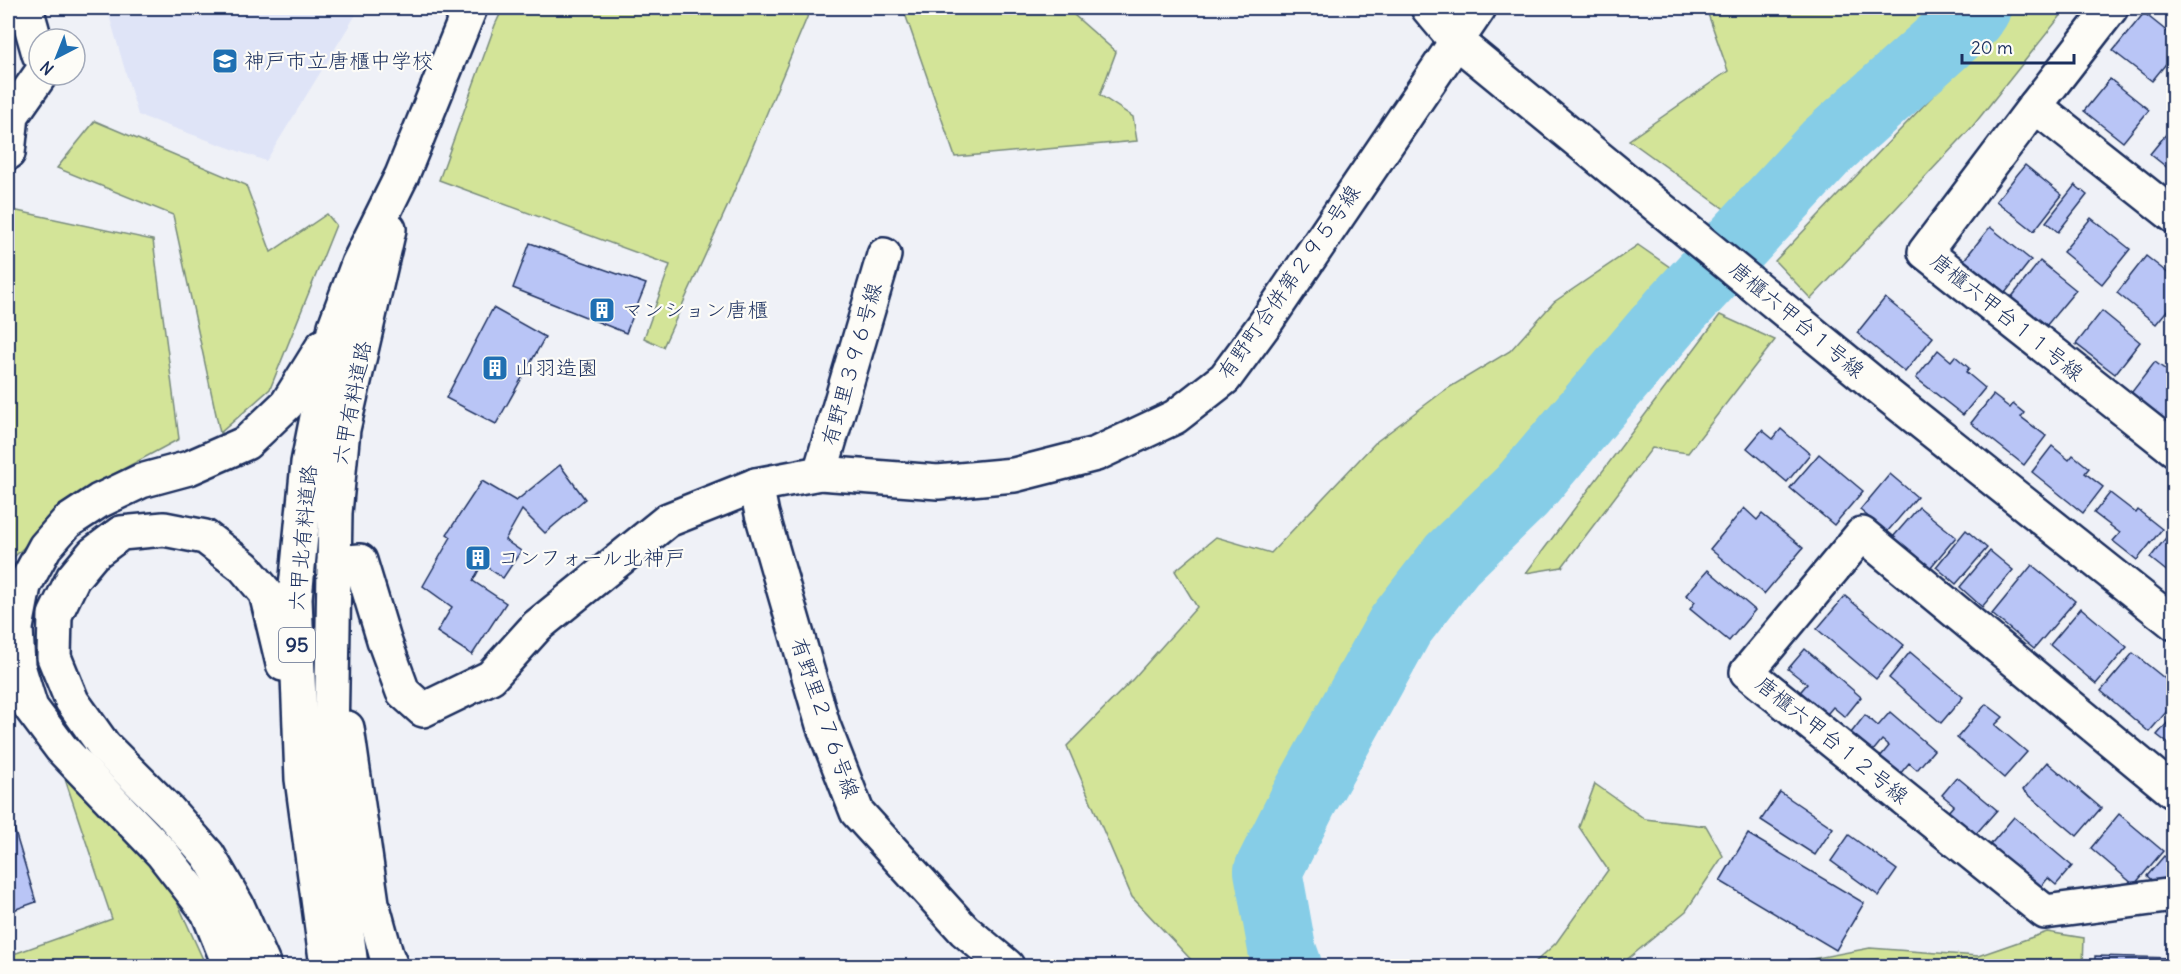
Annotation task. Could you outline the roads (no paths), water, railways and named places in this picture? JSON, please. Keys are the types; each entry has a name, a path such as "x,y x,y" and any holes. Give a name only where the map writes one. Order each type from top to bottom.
{"street":[{"path":"26,8 31,27"},
{"name":"六甲有料道路","path":"335,326 358,264 402,175 471,8"},
{"name":"唐櫃六甲台１号線","path":"1428,8 1455,40 1900,405 2174,622"},
{"name":"有野町合併第２９５号線","path":"334,563 360,561 384,640 403,692 423,710 491,677 537,626 668,519 756,485 820,473 938,482 1014,475 1096,454 1175,417 1225,378 1264,325 1455,40 1479,8"},
{"path":"2111,8 2035,106 2174,216"},
{"path":"8,153 10,116 31,87"},
{"name":"唐櫃六甲台１１号線","path":"2035,106 1925,252 2174,449"},
{"name":"六甲有料道路","path":"334,635 335,513 342,429 402,175"},
{"name":"有野里３９６号線","path":"820,473 884,255"},
{"path":"251,962 201,904 162,853 61,748 30,708 18,666 16,628 24,586 45,547 67,522 99,501 141,481 189,468 246,443 287,404 335,326"},
{"name":"六甲北有料道路","path":"327,966 302,779 295,598 308,463 335,326"},
{"name":"有野里２７６号線","path":"756,485 762,514 823,725 858,812 964,930 1007,966"},
{"path":"251,962 237,905 208,855 169,811 104,746 72,701 54,657 55,615 73,578 93,554 121,533 164,529 205,537 244,567 266,593 284,667 302,779"},
{"name":"唐櫃六甲台１２号線","path":"2174,792 1862,534 1747,672 2045,912 2174,895"},
{"path":"334,635 372,903 386,954 392,966"},
{"name":"95","path":"334,635 330,797 351,966"}],"waterway":[{"path":"1288,966 1282,949 1268,871 1303,801 1400,626 1452,559 1522,491 1678,307 1827,146 1971,17 1977,8"}],"place":[{"name":"神戸市立唐櫃中学校","path":"225,61"},
{"name":"マンション唐櫃","path":"602,310"},
{"name":"山羽造園","path":"495,368"},
{"name":"コンフォール北神戸","path":"478,558"}]}
